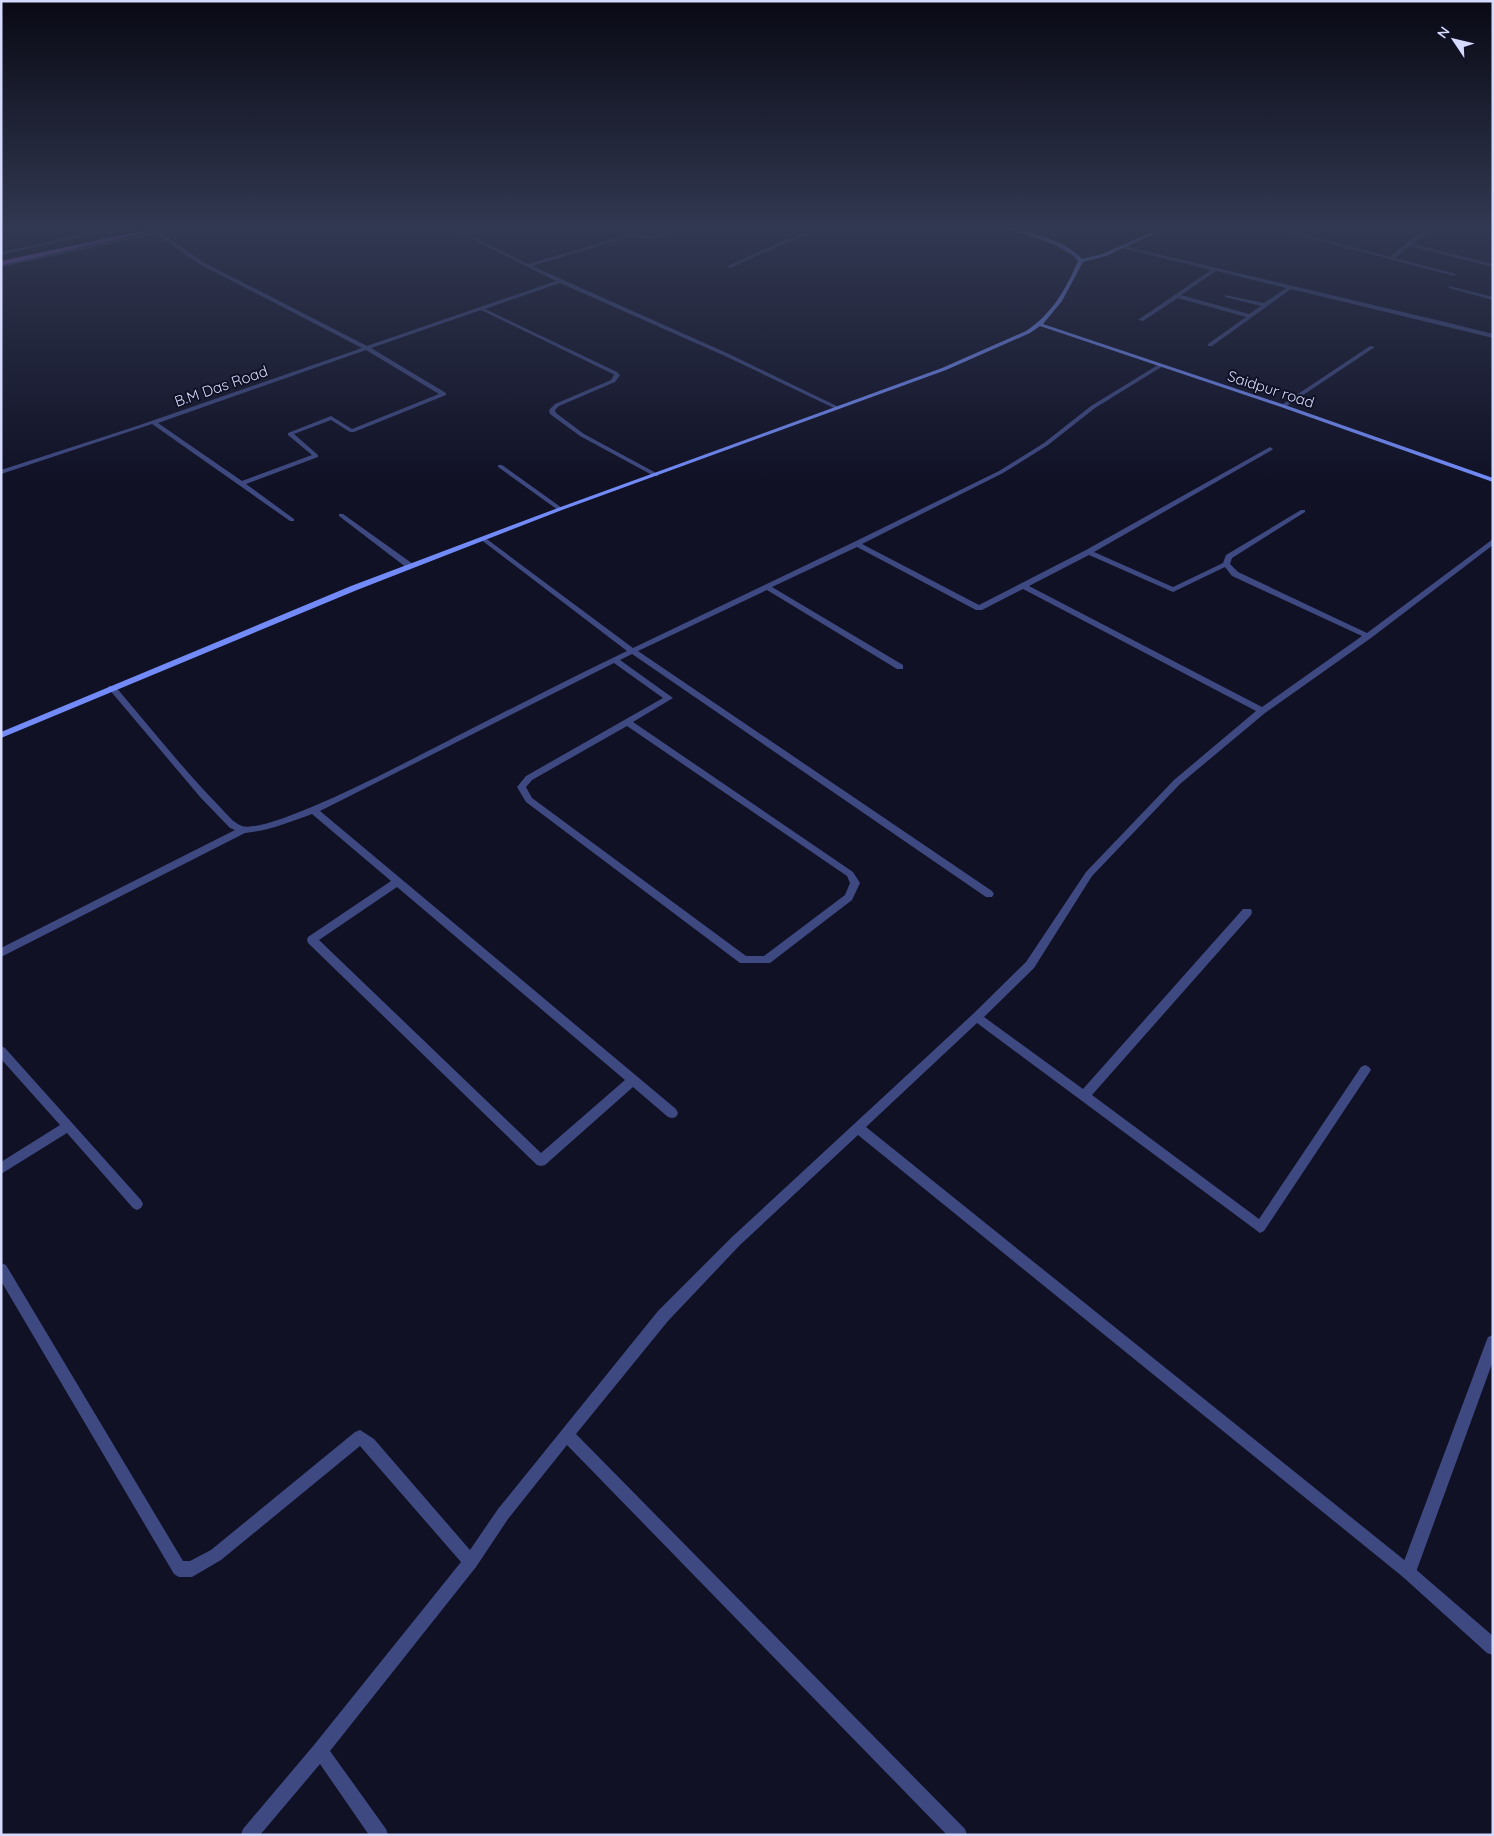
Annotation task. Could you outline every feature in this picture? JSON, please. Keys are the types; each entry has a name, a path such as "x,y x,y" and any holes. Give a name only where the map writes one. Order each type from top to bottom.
{"main road":[{"path":"1,735 410,566 985,352 1041,325 1053,312"},
{"name":"Saidpur road","path":"1041,325 1283,406 1493,480"}],"street":[{"path":"241,484 316,456 290,434 331,418 352,431 444,394 367,348 297,312"},
{"name":"B.M Das Road","path":"1,472 153,422 470,312"},
{"path":"488,312 615,373 617,376 613,381 557,406 552,410 553,414 582,435 656,475"},
{"path":"629,312 727,355 838,408"},
{"path":"1141,320 1154,312"},
{"path":"1234,312 1250,316"},
{"path":"1210,345 1256,312"},
{"path":"1401,312 1493,336"},
{"path":"1283,406 1372,347"},
{"path":"1,953 244,830 276,824 313,810 438,750 632,651 857,544 1001,472 1046,444 1092,407 1160,366"},
{"path":"153,422 292,520"},
{"path":"857,544 979,608 1089,552 1270,449"},
{"path":"500,466 560,509"},
{"path":"1089,552 1173,590 1226,564 1229,557 1303,511"},
{"path":"341,515 410,566"},
{"path":"482,538 632,651 989,894"},
{"path":"249,1835 320,1751 471,1562 503,1514 663,1316 736,1241 856,1127 977,1017 1030,965 1089,874 1177,782 1262,710 1368,636 1493,541"},
{"path":"1226,564 1235,574 1368,636"},
{"path":"1023,586 1262,710"},
{"path":"767,587 900,667"},
{"path":"614,660 669,698 626,722 529,778 521,786 528,800 744,960 766,960 849,897 855,884 850,874 626,722"},
{"path":"112,688 204,796 233,826 244,830"},
{"path":"313,810 672,1114"},
{"path":"396,882 312,940 541,1161 632,1080"},
{"path":"1084,1096 1247,912"},
{"path":"977,1017 1260,1227 1365,1070"},
{"path":"1,1051 137,1204"},
{"path":"1,1169 68,1126"},
{"path":"856,1127 1408,1572 1493,1647"},
{"path":"1,1269 179,1569 192,1569 216,1555 360,1437 369,1444 471,1562"},
{"path":"1408,1572 1493,1342"},
{"path":"567,1434 959,1835"},
{"path":"320,1751 380,1835"}]}
